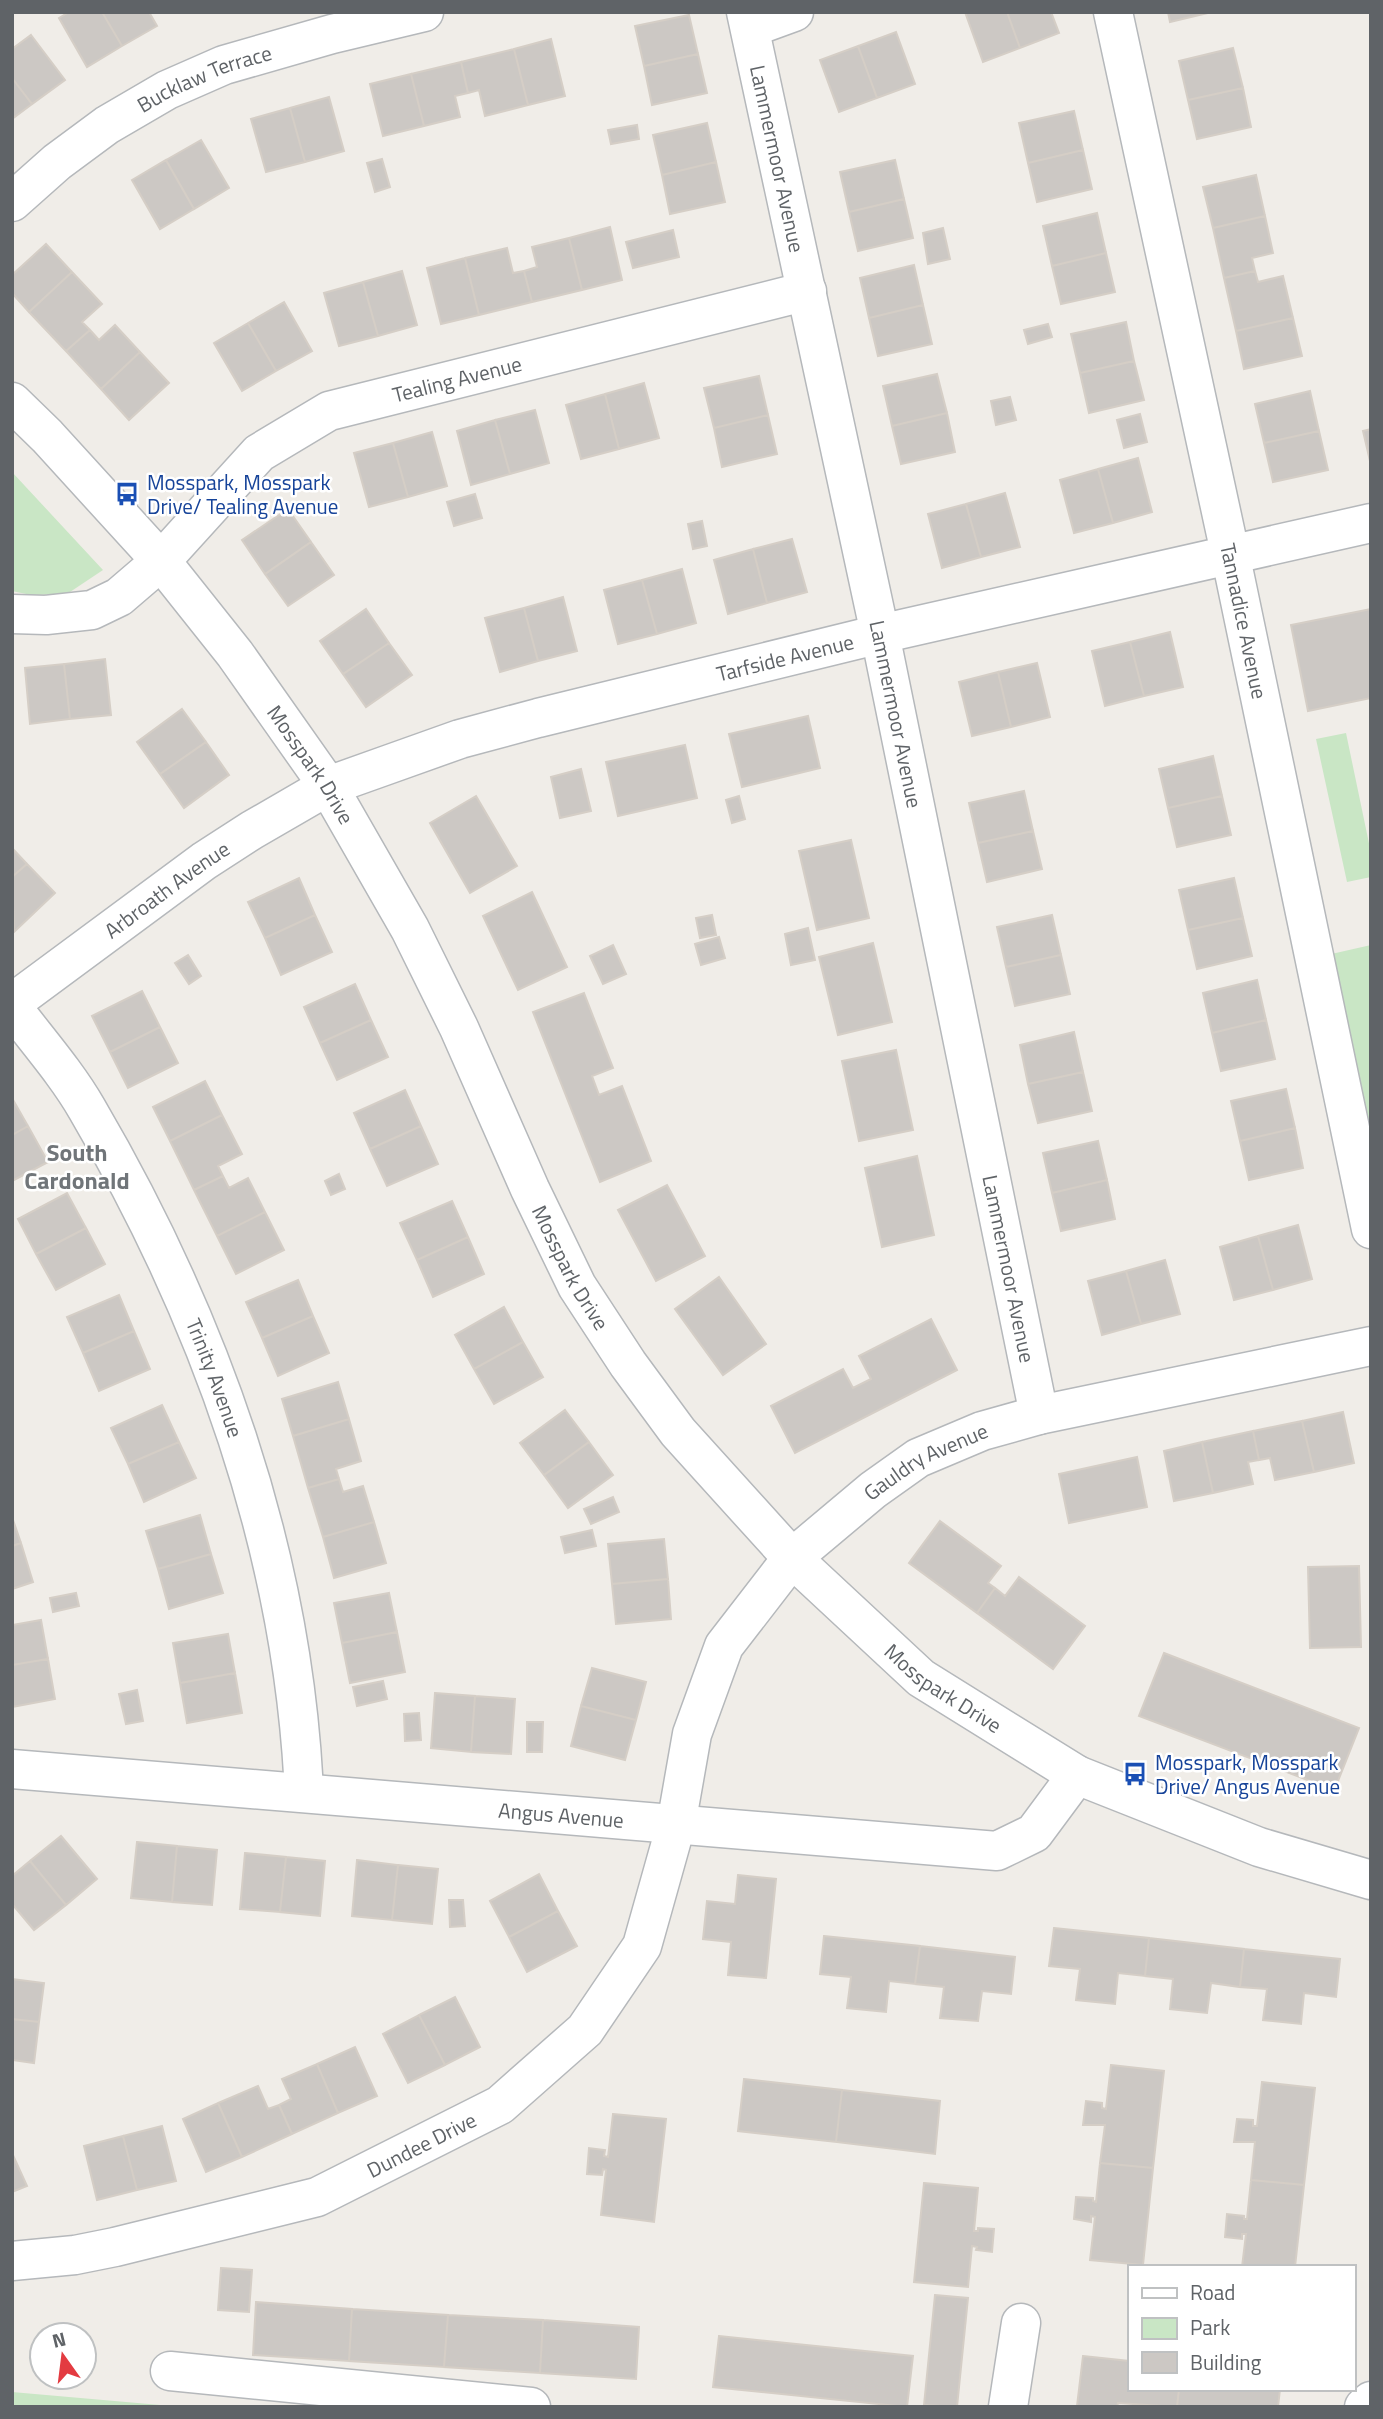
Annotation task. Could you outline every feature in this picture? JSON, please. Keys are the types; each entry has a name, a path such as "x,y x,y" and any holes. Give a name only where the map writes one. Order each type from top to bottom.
{"street":[{"name":"Bucklaw Terrace","path":"12,202 57,162 107,125 167,90 329,23 424,12"},
{"path":"748,20 794,12"},
{"name":"Tannadice Avenue","path":"1113,12 1230,553 1371,1229"},
{"name":"Lammermoor Avenue","path":"748,20 880,634 1039,1415"},
{"name":"Tealing Avenue","path":"12,614 46,615 92,610 119,597 161,561 259,453 329,411 807,291"},
{"name":"Mosspark Drive","path":"12,402 47,436 161,561 235,654 328,786 410,929 459,1028 530,1189 577,1286 678,1432 792,1558 921,1678 1077,1775 1259,1847 1371,1880"},
{"name":"Tarfside Avenue","path":"328,786 460,739 880,634 1371,523"},
{"name":"Arbroath Avenue","path":"12,1005 204,861 328,786"},
{"name":"Trinity Avenue","path":"12,1005 93,1118 155,1234 188,1304 224,1397 261,1512 288,1633 301,1730 304,1792"},
{"name":"Gauldry Avenue","path":"676,1825 692,1734 724,1646 792,1558 873,1490 918,1458 982,1431 1039,1415 1371,1346"},
{"name":"Angus Avenue","path":"12,1769 997,1851 1034,1833 1077,1775"},
{"name":"Dundee Drive","path":"12,2260 75,2255 115,2247 317,2197 500,2105 585,2030 642,1946 676,1825"},
{"path":"1008,2407 1021,2323"},
{"path":"170,2371 531,2407"},
{"path":"1364,2407 1371,2401"}],"green space":[{"path":"12,472 103,570 67,594 31,595 12,591"},
{"path":"1346,733 1371,853 1371,877 1347,882 1316,739"},
{"path":"1371,945 1371,1147 1327,955"},
{"path":"12,2392 183,2407 12,2407"}],"building":[{"path":"69,12 102,12 122,46 87,67 59,18"},
{"path":"102,12 149,12 157,26 122,46"},
{"path":"965,12 1007,12 1020,48 983,62"},
{"path":"1007,12 1051,12 1059,33 1020,48"},
{"path":"1168,12 1212,12 1170,22"},
{"path":"689,15 698,54 644,66 635,26"},
{"path":"896,32 915,84 877,98 858,46"},
{"path":"31,35 65,80 32,104 12,78 12,49"},
{"path":"551,39 565,96 528,105 514,49"},
{"path":"858,46 877,98 839,112 820,60"},
{"path":"1233,48 1243,88 1188,100 1179,61"},
{"path":"514,49 528,105 485,116 479,90 468,93 461,62"},
{"path":"698,54 707,93 652,105 644,66"},
{"path":"461,62 468,93 455,96 460,117 424,126 411,74"},
{"path":"411,74 424,126 383,136 370,84"},
{"path":"12,78 32,104 12,119"},
{"path":"1243,88 1251,127 1197,139 1188,100"},
{"path":"329,97 344,151 305,162 290,108"},
{"path":"290,108 305,162 266,172 251,119"},
{"path":"1074,111 1083,150 1028,163 1019,123"},
{"path":"707,123 716,162 662,175 653,135"},
{"path":"637,125 639,139 611,144 608,130"},
{"path":"201,140 229,188 194,209 166,160"},
{"path":"1083,150 1092,189 1037,202 1028,163"},
{"path":"382,159 390,187 375,192 367,163"},
{"path":"166,160 194,209 160,229 132,180"},
{"path":"895,160 904,199 849,212 840,172"},
{"path":"716,162 725,202 670,214 662,175"},
{"path":"1256,175 1265,216 1213,228 1203,187"},
{"path":"904,199 913,238 858,251 849,212"},
{"path":"1097,213 1106,253 1052,266 1043,226"},
{"path":"1265,216 1273,253 1252,258 1255,271 1224,278 1213,228"},
{"path":"610,227 622,280 582,290 569,238"},
{"path":"943,228 950,259 928,264 923,233"},
{"path":"673,230 679,257 633,268 626,242"},
{"path":"569,238 582,290 532,302 524,271 537,267 532,247"},
{"path":"46,244 72,272 29,312 12,293 12,275"},
{"path":"507,248 513,273 524,271 532,302 479,315 465,258"},
{"path":"1106,253 1115,292 1061,304 1052,266"},
{"path":"465,258 479,315 441,324 427,268"},
{"path":"914,265 923,305 869,318 860,278"},
{"path":"402,271 417,325 378,336 363,282"},
{"path":"1255,271 1258,282 1283,276 1293,318 1236,331 1224,278"},
{"path":"72,272 102,304 82,322 90,330 66,351 29,312"},
{"path":"363,282 378,336 339,346 324,293"},
{"path":"284,302 312,351 276,371 248,323"},
{"path":"923,305 932,344 878,356 869,318"},
{"path":"1293,318 1302,356 1244,369 1236,331"},
{"path":"1126,322 1134,361 1080,373 1071,334"},
{"path":"248,323 276,371 242,391 214,343"},
{"path":"1048,324 1052,337 1028,344 1024,330"},
{"path":"115,325 140,352 101,389 66,351 90,330 99,340"},
{"path":"140,352 169,383 129,420 101,389"},
{"path":"1134,361 1144,400 1089,413 1080,373"},
{"path":"937,374 947,413 892,426 883,386"},
{"path":"759,376 768,415 714,428 704,388"},
{"path":"644,383 659,438 619,449 605,394"},
{"path":"1310,391 1319,431 1264,443 1255,404"},
{"path":"605,394 619,449 581,459 566,405"},
{"path":"1010,397 1016,420 996,425 991,401"},
{"path":"535,410 549,463 510,474 495,420"},
{"path":"947,413 955,452 901,464 892,426"},
{"path":"1140,414 1147,442 1124,448 1117,420"},
{"path":"768,415 777,454 722,467 714,428"},
{"path":"495,420 510,474 471,485 457,431"},
{"path":"1371,429 1371,461 1370,461 1363,431"},
{"path":"1319,431 1328,470 1273,482 1264,443"},
{"path":"432,432 447,486 408,497 393,443"},
{"path":"393,443 408,497 369,507 354,453"},
{"path":"1138,458 1152,512 1113,523 1098,469"},
{"path":"1098,469 1113,523 1074,533 1060,480"},
{"path":"1005,493 1020,547 981,557 966,504"},
{"path":"475,494 482,518 454,526 447,502"},
{"path":"966,504 981,557 942,568 928,514"},
{"path":"288,509 311,542 265,574 242,540"},
{"path":"702,521 707,546 693,549 688,524"},
{"path":"792,539 807,592 767,603 753,549"},
{"path":"311,542 334,575 288,606 265,574"},
{"path":"753,549 767,603 728,614 714,560"},
{"path":"682,569 696,623 657,634 642,580"},
{"path":"642,580 657,634 618,644 604,590"},
{"path":"563,597 577,651 538,661 524,608"},
{"path":"524,608 538,661 500,672 485,618"},
{"path":"366,609 389,643 343,674 320,641"},
{"path":"1371,609 1371,698 1308,711 1291,625"},
{"path":"1170,632 1183,687 1144,696 1130,642"},
{"path":"1130,642 1144,696 1105,706 1092,651"},
{"path":"389,643 412,675 366,707 343,674"},
{"path":"105,659 111,715 70,719 64,664"},
{"path":"1037,663 1050,717 1011,727 998,672"},
{"path":"64,664 70,719 30,724 25,668"},
{"path":"998,672 1011,727 972,736 959,682"},
{"path":"182,709 206,742 160,774 137,742"},
{"path":"808,716 820,768 742,787 729,734"},
{"path":"206,742 229,775 184,808 160,774"},
{"path":"685,745 697,798 618,816 606,762"},
{"path":"1213,756 1222,796 1168,808 1159,769"},
{"path":"581,769 591,811 560,818 551,777"},
{"path":"1024,791 1033,831 978,843 969,803"},
{"path":"476,796 517,866 470,893 430,823"},
{"path":"739,796 745,819 732,823 726,800"},
{"path":"1222,796 1231,835 1177,847 1168,808"},
{"path":"1033,831 1042,869 987,882 978,843"},
{"path":"851,840 869,918 817,930 799,851"},
{"path":"12,848 27,864 12,877"},
{"path":"27,864 55,893 14,932 12,877"},
{"path":"299,878 315,915 265,938 248,902"},
{"path":"1234,878 1243,918 1188,930 1179,890"},
{"path":"532,892 567,967 518,990 483,916"},
{"path":"315,915 332,952 281,975 265,938"},
{"path":"712,915 716,935 700,938 696,918"},
{"path":"1052,915 1061,955 1006,967 997,927"},
{"path":"1243,918 1252,956 1197,969 1188,930"},
{"path":"808,928 815,960 791,965 785,934"},
{"path":"719,937 725,958 701,965 695,944"},
{"path":"873,943 892,1022 838,1035 819,957"},
{"path":"613,945 626,974 603,984 590,956"},
{"path":"188,955 201,976 189,984 175,963"},
{"path":"1061,955 1070,994 1015,1006 1006,967"},
{"path":"1257,980 1266,1020 1212,1033 1203,993"},
{"path":"355,984 371,1020 320,1043 304,1007"},
{"path":"142,991 160,1027 110,1052 92,1016"},
{"path":"584,993 613,1068 592,1076 599,1095 622,1086 651,1161 600,1182 533,1012"},
{"path":"371,1020 388,1057 337,1080 320,1043"},
{"path":"1266,1020 1275,1059 1221,1071 1212,1033"},
{"path":"160,1027 178,1063 128,1088 110,1052"},
{"path":"1074,1032 1083,1072 1028,1084 1020,1045"},
{"path":"896,1050 913,1130 859,1141 842,1061"},
{"path":"1083,1072 1092,1111 1038,1123 1028,1084"},
{"path":"205,1081 222,1115 170,1141 153,1107"},
{"path":"1286,1089 1295,1128 1240,1141 1231,1101"},
{"path":"405,1090 421,1126 370,1149 354,1113"},
{"path":"12,1098 28,1126 12,1135"},
{"path":"222,1115 242,1154 218,1166 223,1176 194,1190 170,1141"},
{"path":"28,1126 48,1162 12,1181 12,1135"},
{"path":"421,1126 438,1164 387,1186 370,1149"},
{"path":"1295,1128 1303,1168 1249,1180 1240,1141"},
{"path":"1098,1141 1107,1180 1052,1193 1043,1153"},
{"path":"917,1156 934,1235 882,1247 865,1168"},
{"path":"339,1174 345,1189 331,1195 325,1181"},
{"path":"223,1176 229,1188 248,1178 265,1212 217,1236 194,1190"},
{"path":"1107,1180 1115,1219 1061,1231 1052,1193"},
{"path":"667,1185 705,1256 656,1281 618,1210"},
{"path":"67,1193 86,1228 36,1254 18,1219"},
{"path":"452,1201 468,1237 417,1260 400,1223"},
{"path":"265,1212 284,1250 236,1274 217,1236"},
{"path":"1298,1225 1312,1279 1273,1290 1258,1236"},
{"path":"86,1228 105,1264 56,1290 36,1254"},
{"path":"1258,1236 1273,1290 1234,1300 1220,1247"},
{"path":"468,1237 484,1274 433,1297 417,1260"},
{"path":"1165,1260 1180,1314 1141,1324 1126,1271"},
{"path":"1126,1271 1141,1324 1102,1335 1088,1281"},
{"path":"719,1277 766,1344 723,1375 675,1309"},
{"path":"298,1280 313,1316 262,1338 246,1302"},
{"path":"119,1295 134,1331 83,1353 67,1317"},
{"path":"504,1307 523,1342 474,1369 455,1335"},
{"path":"313,1316 329,1353 278,1376 262,1338"},
{"path":"931,1319 957,1370 795,1453 771,1406 843,1369 853,1388 871,1379 859,1356"},
{"path":"134,1331 150,1369 99,1391 83,1353"},
{"path":"523,1342 543,1377 494,1404 474,1369"},
{"path":"338,1382 349,1419 293,1436 282,1399"},
{"path":"162,1405 179,1442 128,1464 111,1428"},
{"path":"565,1410 589,1442 544,1475 520,1443"},
{"path":"1343,1412 1354,1463 1314,1472 1302,1421"},
{"path":"349,1419 361,1461 336,1469 339,1479 308,1488 293,1436"},
{"path":"1302,1421 1314,1472 1275,1480 1270,1458 1259,1460 1253,1431"},
{"path":"1253,1431 1259,1460 1248,1462 1253,1484 1213,1493 1202,1442"},
{"path":"179,1442 196,1478 144,1502 128,1464"},
{"path":"589,1442 613,1475 568,1508 544,1475"},
{"path":"1202,1442 1213,1493 1174,1501 1164,1451"},
{"path":"1137,1457 1147,1507 1069,1523 1059,1474"},
{"path":"339,1479 343,1492 363,1486 374,1522 323,1537 308,1488"},
{"path":"613,1497 619,1512 591,1524 584,1509"},
{"path":"200,1515 211,1554 158,1569 146,1531"},
{"path":"12,1517 21,1543 12,1546"},
{"path":"940,1521 1001,1566 988,1583 995,1588 977,1613 909,1563"},
{"path":"374,1522 386,1563 334,1578 323,1537"},
{"path":"592,1530 596,1546 565,1553 561,1537"},
{"path":"664,1539 668,1579 612,1584 608,1544"},
{"path":"21,1543 33,1582 12,1589 12,1546"},
{"path":"211,1554 223,1593 169,1609 158,1569"},
{"path":"1359,1566 1361,1647 1310,1648 1308,1567"},
{"path":"1019,1577 1085,1626 1053,1669 977,1613 995,1588 1005,1596"},
{"path":"668,1579 671,1619 616,1624 612,1584"},
{"path":"76,1593 79,1606 53,1612 50,1598"},
{"path":"389,1593 397,1632 342,1643 334,1603"},
{"path":"41,1620 48,1659 12,1665 12,1625"},
{"path":"397,1632 405,1672 350,1683 342,1643"},
{"path":"228,1634 235,1673 180,1683 173,1643"},
{"path":"1164,1653 1359,1728 1338,1781 1326,1787 1139,1716"},
{"path":"48,1659 55,1699 12,1707 12,1665"},
{"path":"592,1668 646,1682 636,1720 581,1706"},
{"path":"235,1673 242,1713 187,1723 180,1683"},
{"path":"383,1681 387,1699 357,1706 353,1687"},
{"path":"137,1690 143,1721 126,1724 119,1694"},
{"path":"435,1693 475,1696 471,1752 431,1748"},
{"path":"475,1696 515,1699 511,1754 471,1752"},
{"path":"581,1706 636,1720 625,1760 571,1746"},
{"path":"419,1713 421,1740 405,1741 404,1714"},
{"path":"527,1722 543,1722 542,1752 527,1752"},
{"path":"61,1836 97,1879 66,1905 30,1861"},
{"path":"137,1842 177,1846 172,1902 131,1898"},
{"path":"177,1846 217,1850 212,1905 172,1902"},
{"path":"245,1853 286,1857 280,1912 240,1909"},
{"path":"286,1857 325,1861 320,1916 280,1912"},
{"path":"357,1860 398,1865 392,1920 352,1916"},
{"path":"30,1861 66,1905 34,1930 12,1904 12,1876"},
{"path":"398,1865 438,1869 432,1924 392,1920"},
{"path":"539,1874 558,1911 509,1937 490,1901"},
{"path":"738,1875 776,1879 766,1978 728,1975 731,1942 703,1939 707,1901 735,1904"},
{"path":"449,1900 463,1900 465,1926 450,1927"},
{"path":"558,1911 577,1946 527,1972 509,1937"},
{"path":"1054,1928 1149,1938 1145,1976 1118,1973 1115,2004 1076,2000 1080,1969 1049,1966"},
{"path":"824,1936 920,1946 915,1984 889,1981 886,2012 847,2008 851,1977 820,1974"},
{"path":"1149,1938 1244,1949 1240,1987 1211,1983 1207,2013 1170,2009 1173,1979 1145,1976"},
{"path":"920,1946 1015,1957 1011,1994 982,1991 978,2021 940,2018 944,1987 915,1984"},
{"path":"1244,1949 1340,1959 1336,1997 1304,1993 1301,2024 1263,2020 1267,1989 1240,1987"},
{"path":"12,1979 44,1983 39,2022 12,2019"},
{"path":"455,1997 480,2047 445,2065 419,2015"},
{"path":"419,2015 445,2065 408,2083 383,2034"},
{"path":"12,2019 39,2022 34,2063 12,2060"},
{"path":"355,2047 377,2096 338,2113 317,2064"},
{"path":"317,2064 338,2113 292,2134 279,2105 291,2099 282,2079"},
{"path":"1111,2065 1164,2071 1153,2168 1100,2163 1105,2125 1083,2125 1086,2101 1102,2103 1102,2108 1106,2109"},
{"path":"744,2079 842,2090 836,2142 738,2131"},
{"path":"1262,2082 1315,2088 1304,2185 1251,2180 1255,2142 1234,2142 1237,2119 1253,2120 1253,2126 1257,2126"},
{"path":"258,2086 268,2109 279,2105 292,2134 242,2157 218,2103"},
{"path":"842,2090 940,2101 935,2154 836,2142"},
{"path":"218,2103 242,2157 206,2172 183,2119"},
{"path":"613,2114 666,2119 654,2222 601,2215 606,2170 603,2169 602,2175 587,2174 589,2148 605,2150 604,2156 608,2157"},
{"path":"162,2126 176,2181 137,2190 123,2136"},
{"path":"123,2136 137,2190 97,2200 84,2146"},
{"path":"12,2153 27,2186 12,2192"},
{"path":"1100,2163 1153,2168 1143,2265 1090,2260 1095,2217 1091,2216 1091,2222 1074,2219 1076,2197 1093,2198 1096,2202"},
{"path":"1251,2180 1304,2185 1295,2265 1242,2265 1246,2234 1242,2234 1242,2239 1225,2237 1227,2214 1244,2216 1244,2219 1247,2219"},
{"path":"924,2183 978,2188 974,2231 978,2231 978,2228 994,2229 992,2252 976,2250 977,2247 972,2246 968,2287 914,2282"},
{"path":"221,2268 252,2270 249,2312 218,2310"},
{"path":"935,2295 968,2298 957,2407 924,2405"},
{"path":"256,2302 352,2309 349,2361 253,2355"},
{"path":"352,2309 448,2315 444,2367 349,2361"},
{"path":"448,2315 543,2320 540,2373 444,2367"},
{"path":"543,2320 639,2327 636,2379 540,2373"},
{"path":"719,2336 913,2356 907,2407 713,2387"},
{"path":"1083,2356 1128,2361 1128,2391 1179,2391 1177,2407 1118,2403 1117,2407 1077,2406"},
{"path":"1179,2391 1280,2391 1278,2407 1177,2407"}],"place":[{"name":"Mosspark, Mosspark Drive/ Tealing Avenue","path":"127,494"},
{"name":"Mosspark, Mosspark Drive/ Angus Avenue","path":"1135,1774"}],"district":[{"name":"South Cardonald","path":"77,1166"}]}
